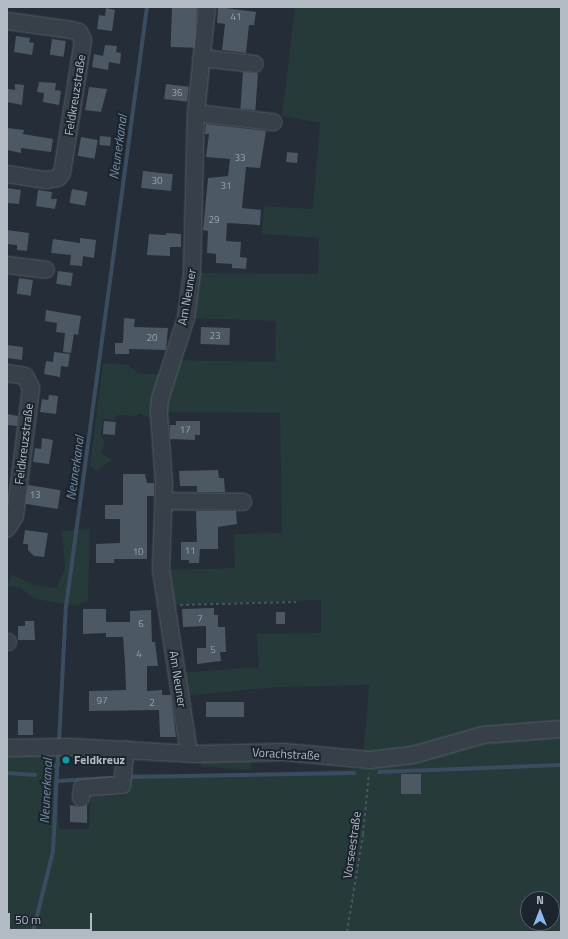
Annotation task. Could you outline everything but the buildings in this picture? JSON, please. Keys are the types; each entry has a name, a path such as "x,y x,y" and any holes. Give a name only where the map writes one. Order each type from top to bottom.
{"street":[{"name":"Am Neuner","path":"189,753 161,570 164,501 160,399 186,318 192,273 196,114 207,7"},
{"name":"Feldkreuzstraße","path":"7,174 52,180 62,173 83,40 78,32 72,30 8,17"},
{"path":"201,58 255,64"},
{"path":"196,114 273,122"},
{"path":"7,265 46,270"},
{"name":"Feldkreuzstraße","path":"7,373 25,376 31,388 15,516 7,529"},
{"path":"164,501 243,502"},
{"name":"Vorachstraße","path":"7,748 69,747 189,753 284,752 370,760 413,755 490,734 561,729"},
{"path":"81,798 82,788 122,785 126,749"}],"path":[{"path":"166,605 296,602"},
{"name":"Vorseestraße","path":"347,932 363,834 370,760"}],"green space":[{"path":"295,7 561,7 561,729 363,758 369,685 278,687 182,696 179,673 259,667 257,634 321,633 321,600 166,605 161,570 235,568 234,534 282,533 280,413 159,412 171,360 275,362 276,321 186,318 192,273 318,274 319,238 262,234 264,206 313,209 320,123 282,116"},
{"path":"103,363 128,365 139,374 161,374 154,420 139,413 136,416 118,415 114,420 103,419 101,435 105,442 101,453 113,460 96,470 90,466"},
{"path":"90,529 88,600 76,606 35,599 20,587 7,586 12,574 33,585 57,588 65,568 62,531"},
{"path":"561,733 561,932 7,932 7,751 54,750 59,829 89,829 91,797 125,796 128,773 187,775 362,769 363,762 473,740"},
{"path":"202,753 252,756 251,770 201,766"}],"waterway":[{"name":"Neunerkanal","path":"59,743 66,607 147,7"},
{"name":"Neunerkanal","path":"33,932 53,852 58,752"},
{"path":"47,769 58,765"},
{"path":"379,772 561,765"},
{"path":"7,773 35,775"},
{"path":"131,777 354,773"},
{"path":"57,781 111,778"}],"place":[{"name":"Feldkreuz","path":"66,760"}]}
